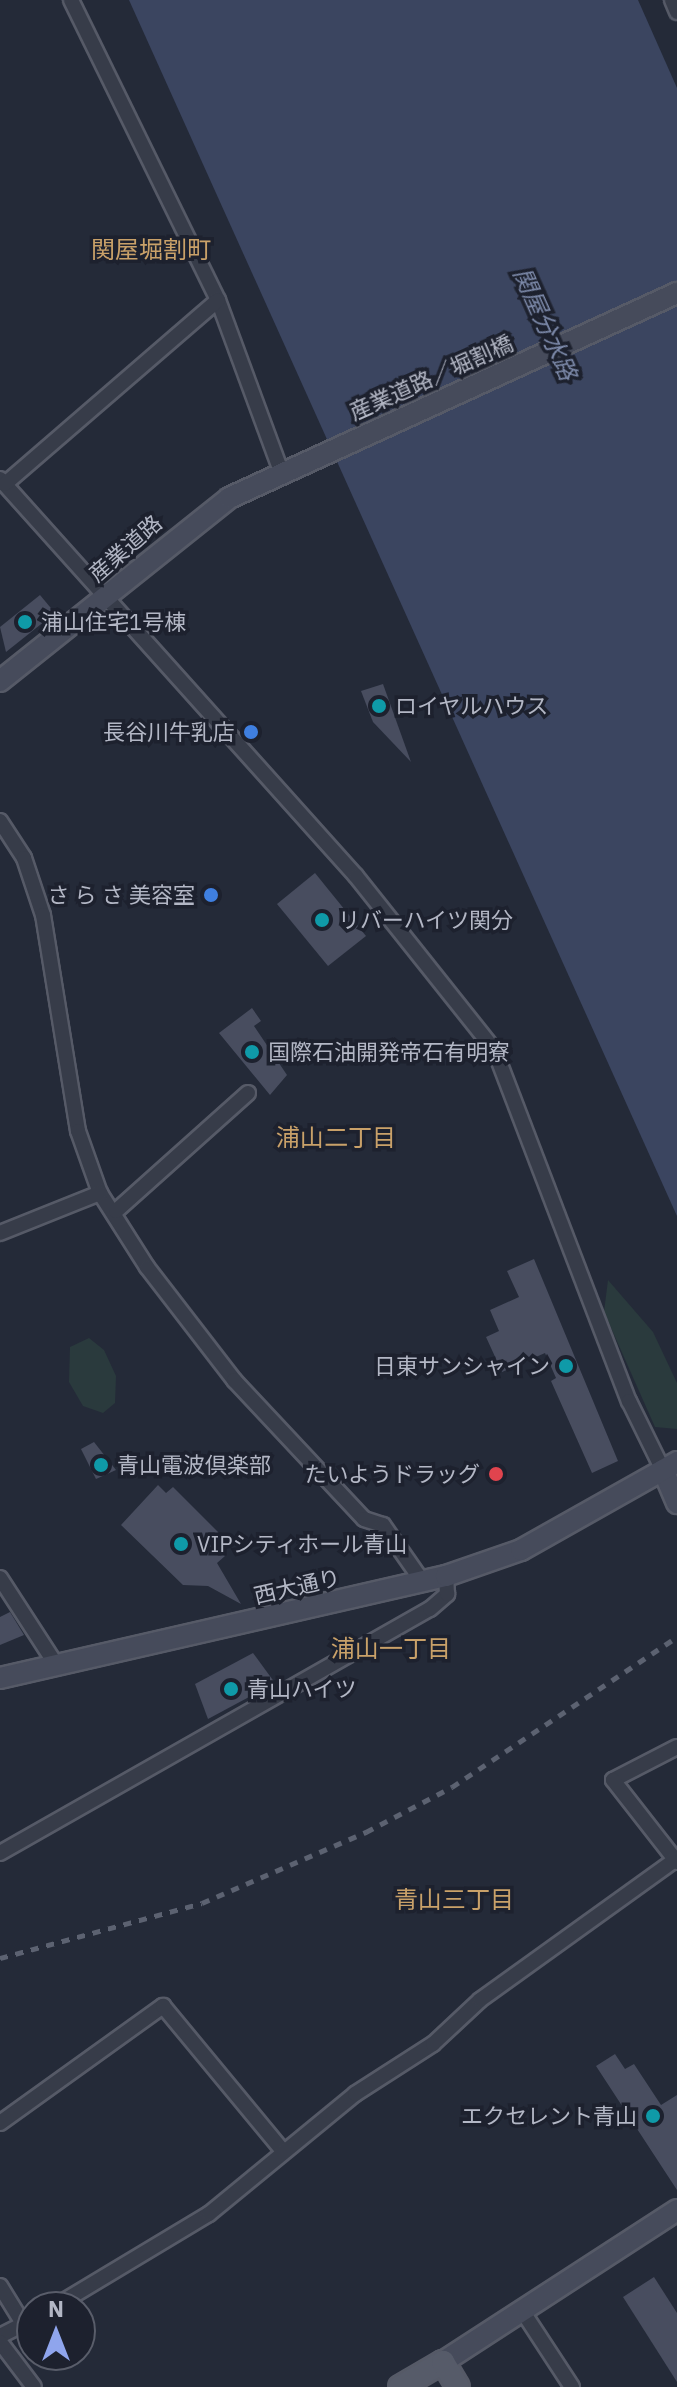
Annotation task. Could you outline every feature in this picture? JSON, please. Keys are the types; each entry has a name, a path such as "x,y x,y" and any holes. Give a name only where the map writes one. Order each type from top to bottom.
{"main road":[{"path":"400,2387 440,2372 458,2387"}],"street":[{"path":"71,0 218,300 286,468"},
{"path":"672,0 677,12"},
{"name":"産業道路／堀割橋","path":"286,468 677,293"},
{"path":"218,300 2,482 356,876 495,1051 629,1401 670,1466 677,1503"},
{"name":"産業道路","path":"0,681 105,598 190,524 286,468"},
{"path":"0,821 24,858 43,915 78,1131 100,1193 116,1211 147,1267 234,1380 364,1519 383,1525 422,1581"},
{"path":"116,1211 248,1093"},
{"path":"0,1233 100,1193"},
{"name":"西大通り","path":"0,1678 446,1576 521,1550 670,1466"},
{"path":"0,1853 430,1609 447,1594 446,1576"},
{"path":"0,1578 57,1666"},
{"path":"81,2291 209,2214 283,2151 676,1861 613,1780 677,1747"},
{"path":"0,2123 163,2006 283,2151"},
{"path":"440,2372 521,2309 677,2210"},
{"path":"0,2286 16,2307"},
{"path":"521,2309 572,2387"},
{"path":"0,2339 34,2387"}],"shaded area":[{"path":"608,1280 653,1332 677,1383 677,1429 655,1427 604,1312"},
{"path":"89,1338 104,1350 116,1376 115,1403 103,1413 83,1406 69,1382 70,1347"}],"water":[{"name":"関屋分水路","path":"129,0 638,0 677,88 677,1216"}],"building":[{"name":"浦山住宅1号棟","path":"40,595 55,613 6,652 0,627"},
{"name":"ロイヤルハウス","path":"383,684 411,762 373,722 361,691"},
{"name":"リバーハイツ関分","path":"315,873 366,936 328,966 277,904"},
{"name":"国際石油開発帝石有明寮","path":"252,1008 261,1021 254,1026 287,1075 270,1095 219,1033"},
{"name":"日東サンシャイン","path":"534,1259 618,1461 592,1473 551,1381 556,1378 545,1353 502,1372 486,1337 499,1331 490,1310 519,1297 507,1271"},
{"name":"青山電波倶楽部","path":"94,1442 116,1470 96,1479 81,1449"},
{"name":"VIPシティホール青山","path":"158,1485 166,1493 173,1487 226,1540 218,1549 225,1556 217,1563 241,1604 208,1586 183,1585 121,1525"},
{"path":"10,1612 24,1635 0,1645 0,1617"},
{"name":"青山ハイツ","path":"253,1653 275,1683 208,1719 195,1684"},
{"name":"エクセレント青山","path":"615,2054 625,2069 634,2064 661,2105 677,2095 677,2190 596,2066"},
{"path":"654,2277 677,2313 677,2382 623,2297"}],"railway":[{"path":"0,1958 202,1903 366,1832 452,1787 677,1637"}],"place":[{"name":"浦山住宅1号棟","path":"25,622"},
{"name":"ロイヤルハウス","path":"379,706"},
{"name":"長谷川牛乳店","path":"251,732"},
{"name":"さ ら さ 美容室","path":"211,895"},
{"name":"リバーハイツ関分","path":"322,920"},
{"name":"国際石油開発帝石有明寮","path":"252,1052"},
{"name":"日東サンシャイン","path":"566,1366"},
{"name":"青山電波倶楽部","path":"101,1465"},
{"name":"たいようドラッグ","path":"496,1474"},
{"name":"VIPシティホール青山","path":"181,1544"},
{"name":"青山ハイツ","path":"231,1689"},
{"name":"エクセレント青山","path":"653,2116"}],"district":[{"name":"関屋堀割町","path":"151,250"},
{"name":"浦山二丁目","path":"336,1138"},
{"name":"浦山一丁目","path":"391,1649"},
{"name":"青山三丁目","path":"454,1900"}]}
